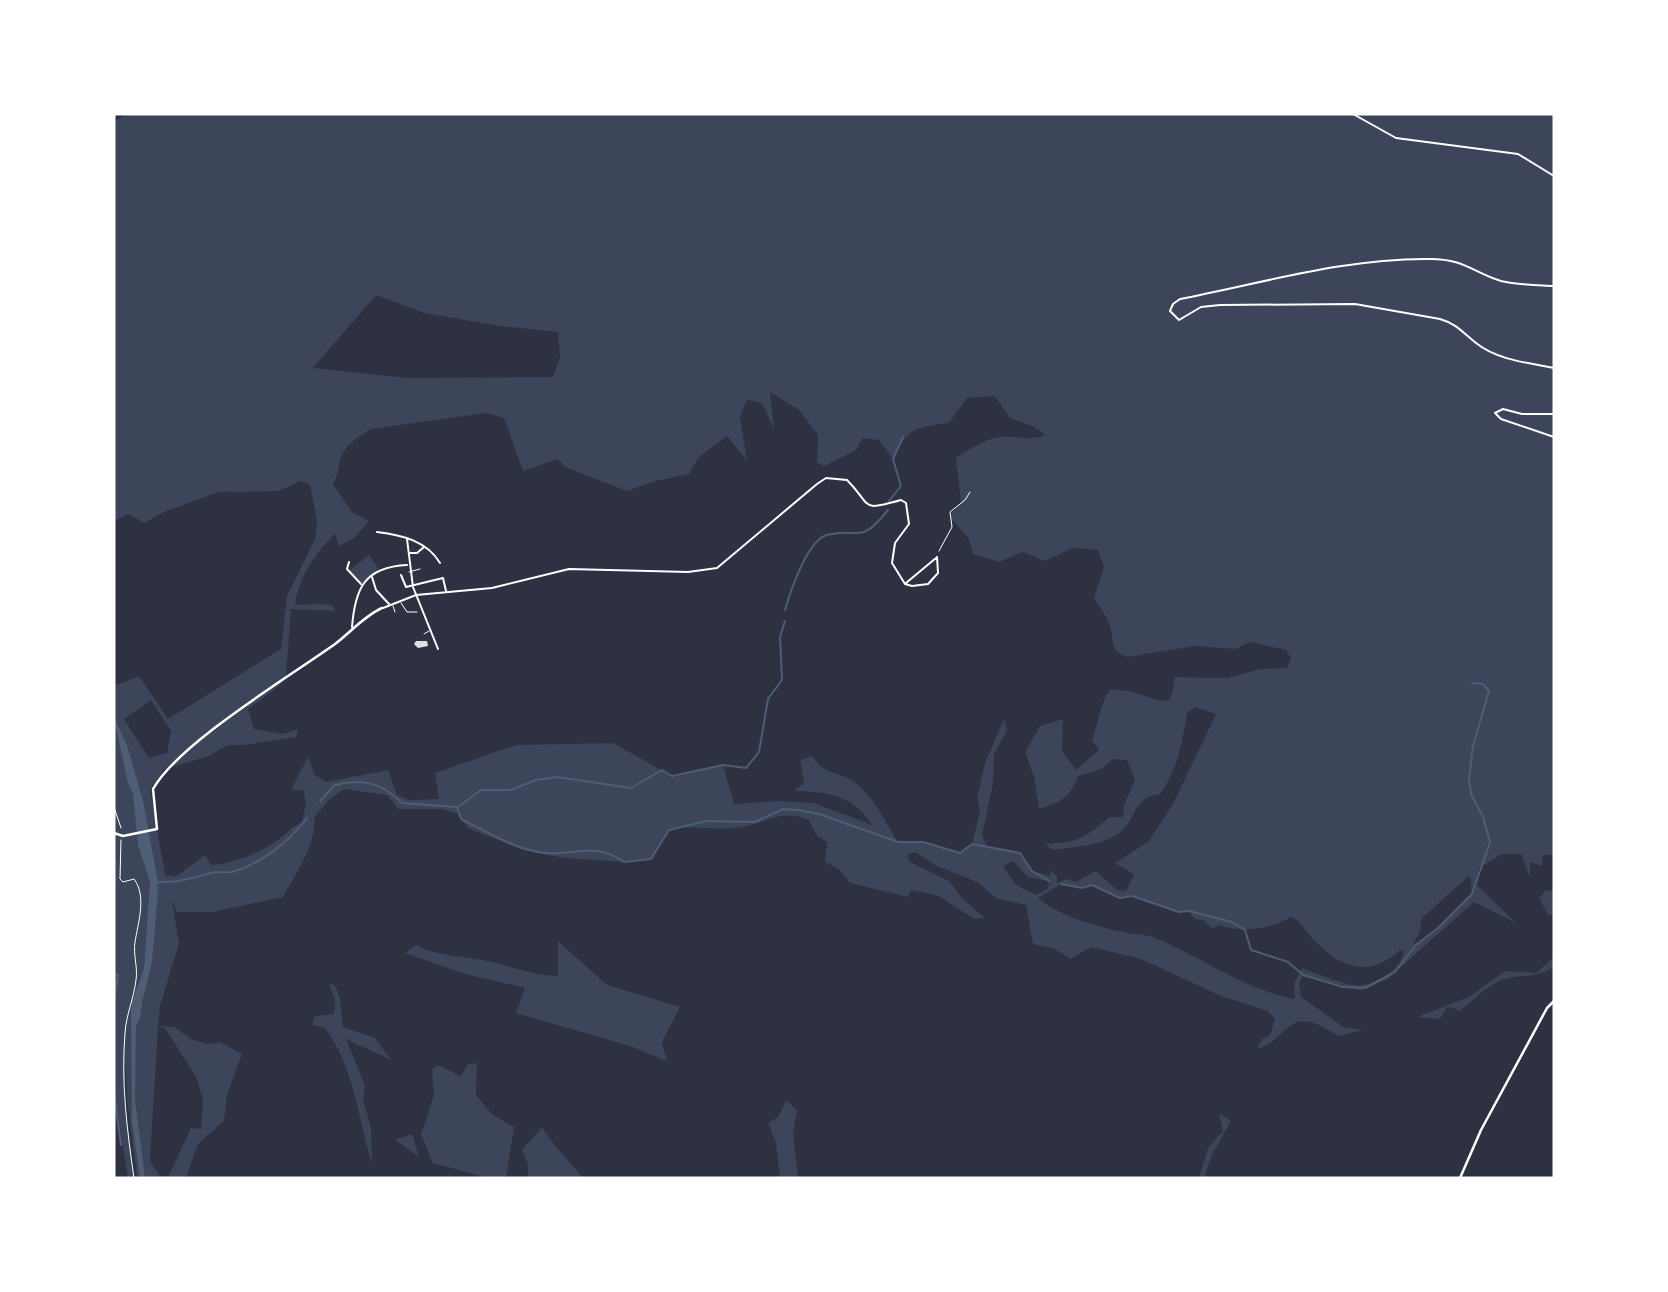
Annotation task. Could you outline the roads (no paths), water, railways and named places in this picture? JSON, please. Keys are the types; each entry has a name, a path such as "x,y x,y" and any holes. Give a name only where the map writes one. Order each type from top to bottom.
{"street":[{"path":"1291,114 1311,114"},
{"path":"1353,114 1396,138 1518,154 1554,177"},
{"path":"1554,286 1499,280 1468,264 1428,259 1347,265 1309,272 1181,299 1173,304 1170,311 1179,320 1201,307 1220,305 1355,304 1454,323 1487,350 1520,362 1554,368"},
{"path":"1554,414 1522,414 1503,409 1495,413 1501,419 1554,438"},
{"path":"114,833 129,835 155,831 158,825 153,789 184,755 367,616 416,595 492,588 569,569 688,572 717,568 826,478 847,480 858,497 871,506 885,507 901,500 908,508 909,524 895,543 892,563 905,584 912,586 933,580 938,573 937,557 905,584"},
{"path":"377,532 425,546 440,563"},
{"path":"407,539 408,565 413,587 438,649"},
{"path":"409,553 417,553 425,546"},
{"path":"349,562 347,569 362,584"},
{"path":"352,630 355,598 362,584 371,576 408,565"},
{"path":"401,575 406,587 443,578 446,593"},
{"path":"371,576 379,595 392,604"},
{"path":"1460,1178 1481,1128 1547,1008 1554,1001"}],"lane":[{"path":"409,572 420,569"},
{"path":"400,601 407,612 417,612"},
{"path":"392,604 395,612"},
{"path":"425,634 430,629"}],"waterway":[{"path":"889,501 901,486 893,459 903,437"},
{"path":"785,610 800,568 820,539 838,533 865,532 888,510"},
{"path":"458,807 481,790 511,790 536,780 557,777 631,788 662,770 672,776 723,765 746,768 759,752 768,699 782,680 780,637 785,621"},
{"path":"1061,884 1082,888 1092,885 1120,898 1132,896 1179,912 1189,911 1232,922 1245,930 1251,950 1288,962 1303,975 1343,987 1365,988 1395,972 1417,944 1437,929 1472,894 1490,842 1483,817 1471,794 1469,779 1473,746 1489,691 1483,684 1472,683"},
{"path":"320,801 335,785 363,782 387,791 402,803 456,807"},
{"path":"457,807 461,819 518,846 549,853 602,852 624,862 651,859 669,830 706,821 755,822 783,809 798,810 819,814 898,842 923,842 960,853 972,844 1020,853 1032,871 1049,881"},
{"path":"157,882 178,881 243,868 274,851 307,818"},
{"path":"114,884 115,879"},
{"path":"141,995 149,961 155,892"},
{"path":"114,949 114,965"},
{"path":"114,972 118,975 114,999"},
{"path":"114,1092 121,1145"}]}
